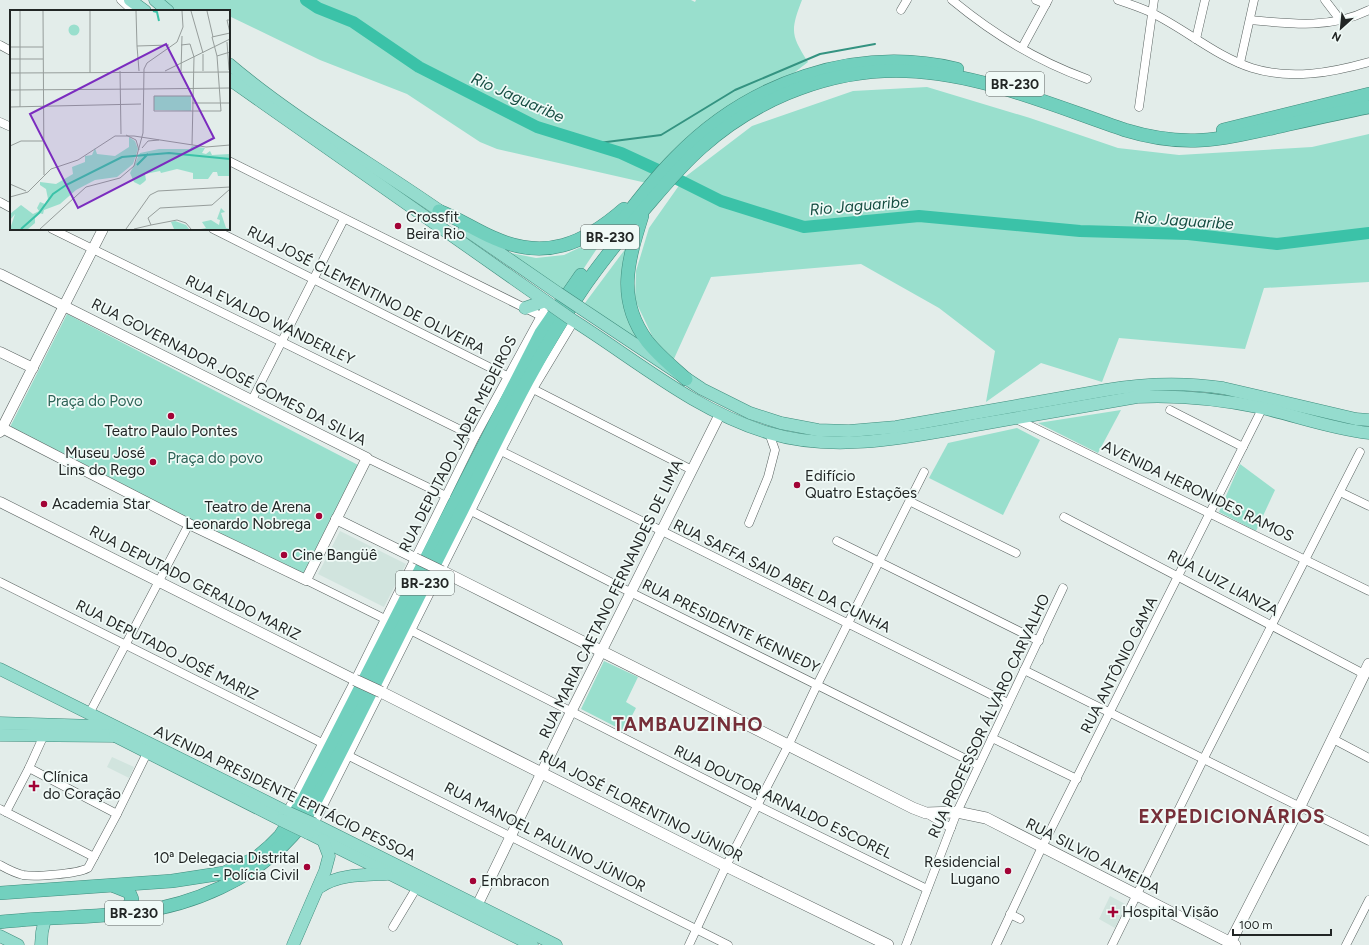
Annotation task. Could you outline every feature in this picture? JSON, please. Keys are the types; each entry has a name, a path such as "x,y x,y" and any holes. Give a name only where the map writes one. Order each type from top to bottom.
{"highway":[{"name":"BR-230","path":"0,922 101,915 158,909 208,893 236,880 259,866 278,850 299,828 331,772 531,375 581,291 643,210 657,185 709,128 730,113 784,83 821,72 878,62 908,61 934,64 995,78 1055,97 1126,123 1166,132 1199,133 1229,129 1369,94"},
{"name":"BR-230","path":"681,159 700,148 735,121 780,97 803,87 828,80 883,71 916,72 951,76 997,87 1125,130 1168,140 1215,140 1369,107"},
{"name":"BR-230","path":"0,894 172,881 224,873 256,858 280,836 304,799 541,333 568,292 643,192 657,185"},
{"path":"439,210 509,244 523,248 544,249 570,244 599,230 643,192"},
{"path":"643,210 628,268 628,304 634,319 647,341 686,379"},
{"path":"101,915 123,911 130,906 132,901 131,895 126,890 105,885"}],"main road":[{"path":"130,0 144,10"},
{"path":"155,0 167,10"},
{"path":"230,65 340,152 545,303 646,369 720,414 769,433 789,438 812,441 871,442 901,439 1145,396 1194,396 1265,403 1369,420"},
{"path":"230,80 340,152 439,210 558,294 686,379 735,406 763,417 818,430 849,431 896,427 1141,384 1202,385 1265,403 1316,423 1369,433"},
{"path":"525,308 545,303"},
{"path":"442,571 788,746 926,813"},
{"name":"AVENIDA PRESIDENTE EPITÁCIO PESSOA","path":"0,669 311,829 475,911 530,944"},
{"path":"1231,944 1367,671"},
{"name":"AVENIDA PRESIDENTE EPITÁCIO PESSOA","path":"0,678 148,753 286,815"},
{"name":"RUA JOSÉ FLORENTINO JÚNIOR","path":"355,680 726,866 888,945"},
{"path":"0,723 95,726 109,724"},
{"path":"0,735 115,736"},
{"name":"RUA SILVIO ALMEIDA","path":"926,813 957,812 986,818 1231,944"},
{"name":"AVENIDA PRESIDENTE EPITÁCIO PESSOA","path":"311,829 324,840 417,888 556,945"},
{"path":"293,945 320,887 328,856 324,840"},
{"path":"320,887 331,880 389,874"},
{"path":"41,945 45,919"},
{"path":"0,936 18,945"}],"street":[{"path":"121,0 131,10"},
{"path":"901,10 907,0"},
{"path":"952,0 983,25 1022,48 1058,69 1087,79"},
{"path":"1022,48 1047,2 1036,0"},
{"path":"1118,0 1152,13 1240,63 1263,71 1291,75 1328,72 1369,62"},
{"path":"1139,107 1154,0"},
{"path":"1196,39 1205,0"},
{"path":"1240,63 1254,0"},
{"path":"1325,0 1342,22"},
{"path":"1250,20 1294,24 1342,22 1369,10"},
{"path":"0,46 10,51"},
{"path":"230,87 545,303"},
{"path":"0,122 10,127"},
{"path":"230,162 541,316"},
{"path":"0,202 10,207"},
{"path":"252,400 284,341 344,219"},
{"name":"RUA EVALDO WANDERLEY","path":"54,230 92,250 284,341 475,437"},
{"path":"102,230 1,429 189,524 385,618"},
{"name":"RUA JOSÉ CLEMENTINO DE OLIVEIRA","path":"215,230 507,376"},
{"name":"RUA GOVERNADOR JOSÉ GOMES DA SILVA","path":"0,274 446,496"},
{"name":"RUA DEPUTADO JADER MEDEIROS","path":"286,815 416,558 475,437 541,316 545,303"},
{"path":"311,829 412,631 501,451 533,389 572,320"},
{"path":"0,352 32,368"},
{"path":"533,389 692,470"},
{"name":"RUA ANTÔNIO GAMA","path":"996,945 1042,847 1179,577 1265,403"},
{"path":"1170,410 1243,447"},
{"name":"RUA MARIA CAETANO FERNANDES DE LIMA","path":"475,911 630,592 720,414"},
{"name":"AVENIDA HERONIDES RAMOS","path":"1014,418 1369,591"},
{"path":"749,523 768,477 775,450 769,433"},
{"path":"775,450 789,438"},
{"name":"RUA SAFFA SAID ABEL DA CUNHA","path":"501,451 661,532 1008,703"},
{"path":"1112,945 1204,758 1360,452"},
{"path":"306,580 367,458"},
{"path":"689,945 756,805 788,746 924,472"},
{"path":"1340,492 1369,506"},
{"name":"RUA DEPUTADO GERALDO MARIZ","path":"0,502 355,680"},
{"path":"910,502 1016,553"},
{"name":"RUA PRESIDENTE KENNEDY","path":"472,511 630,592 978,765"},
{"name":"RUA LUIZ LIANZA","path":"1064,517 1272,625 1367,671"},
{"path":"336,518 442,571"},
{"path":"88,714 189,524"},
{"path":"836,541 1039,641"},
{"name":"RUA DEPUTADO JOSÉ MARIZ","path":"0,582 322,743"},
{"name":"RUA PROFESSOR ÁLVARO CARVALHO","path":"906,945 957,812 1063,588"},
{"name":"RUA DOUTOR ARNALDO ESCOREL","path":"412,631 756,805 927,889"},
{"path":"1024,670 1204,758 1299,808 1369,841"},
{"path":"44,735 29,768 3,810 94,857"},
{"path":"992,738 1077,779"},
{"path":"1333,739 1369,758"},
{"path":"0,865 11,871 27,875 84,870 94,857 148,753"},
{"name":"RUA MANOEL PAULINO JÚNIOR","path":"348,756 728,945"},
{"path":"29,768 117,814"},
{"path":"926,813 951,828"},
{"path":"392,927 417,888"},
{"path":"1346,945 1369,900"},
{"path":"1010,914 1020,919"}],"shaded area":[{"path":"340,531 406,564 384,607 318,574"},
{"path":"112,757 134,767 129,778 107,767"},
{"name":"Hospital Visão","path":"1110,896 1127,905 1115,928 1099,919"}],"green space":[{"path":"163,0 691,0 695,2 696,0 802,0 795,19 794,32 795,39 808,62 651,184 497,149 480,142 407,94 320,60 230,16 230,10 176,10"},
{"path":"927,87 1030,118 1118,148 1179,155 1312,147 1369,134 1369,282 1264,288 1245,349 1119,338 1102,382 1041,363 986,402 995,351 939,308 861,264 711,277 673,361 656,344 635,300 636,271 649,228 685,177 752,126 853,91"},
{"path":"606,235 568,292 506,252 536,258 564,255"},
{"path":"629,244 624,274 652,351 585,303"},
{"name":"Praça do Povo","path":"67,314 360,466 304,578 9,429"},
{"path":"1121,410 1098,453 1038,423"},
{"path":"1017,428 1040,440 1003,515 929,478 948,443"},
{"path":"1240,464 1275,490 1256,531 1219,512"},
{"path":"604,661 638,677 626,702 636,708 624,731 581,709"}],"waterway":[{"name":"Rio Jaguaribe","path":"306,0 318,8 353,22 419,67 537,127 621,153 721,201 804,227 919,216 1080,231 1188,234 1277,244 1369,233"},
{"path":"591,144 661,135 735,90 820,54 875,44"}],"place":[{"name":"Crossfit Beira Rio","path":"398,226"},
{"name":"Teatro Paulo Pontes","path":"171,416"},
{"name":"Museu José Lins do Rego","path":"153,462"},
{"name":"Edifício Quatro Estações","path":"797,485"},
{"name":"Academia Star","path":"44,504"},
{"name":"Teatro de Arena Leonardo Nobrega","path":"319,516"},
{"name":"Cine Bangüê","path":"284,555"},
{"name":"Clínica do Coração","path":"34,786"},
{"name":"10ª Delegacia Distrital - Polícia Civil","path":"307,867"},
{"name":"Residencial Lugano","path":"1008,871"},
{"name":"Embracon","path":"473,881"},
{"name":"Hospital Visão","path":"1113,912"}],"district":[{"name":"TAMBAUZINHO","path":"688,724"},
{"name":"EXPEDICIONÁRIOS","path":"1232,816"}],"park label":[{"name":"Praça do povo","path":"215,458"}]}
